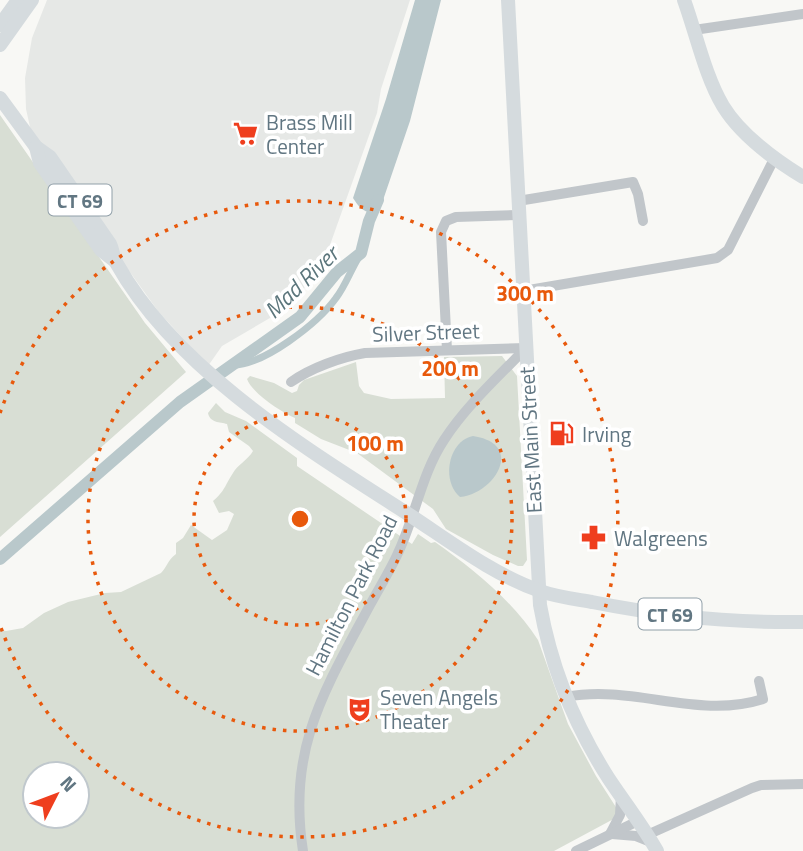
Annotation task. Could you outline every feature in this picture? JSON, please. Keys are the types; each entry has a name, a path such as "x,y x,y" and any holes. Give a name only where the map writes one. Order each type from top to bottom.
{"main road":[{"path":"0,25 18,0"},
{"path":"0,45 32,0"},
{"name":"East Main Street","path":"508,0 538,591 551,654 566,697 584,736 652,843"},
{"path":"684,0 716,92 725,109 742,129 803,177"},
{"path":"0,93 0,99"},
{"name":"CT 69","path":"0,99 36,147 38,160 103,253 115,261 164,327 207,370 282,430 493,570 538,591 612,606 744,622 803,622"}],"street":[{"path":"694,30 803,14"},
{"path":"523,291 717,258 728,250 775,157"},
{"path":"447,350 440,232 446,221 456,216 519,208 633,182 643,221"},
{"name":"Silver Street","path":"291,382 359,354 526,348"},
{"name":"Hamilton Park Road","path":"303,851 299,819 301,769 307,736 321,698 397,557 440,446 459,421 526,348"},
{"path":"566,697 591,692 729,707 763,699 759,681"},
{"path":"610,834 636,836 652,843 752,788 761,785 803,784"},
{"path":"610,834 620,815 621,796"},
{"path":"576,851 638,821"}],"shaded area":[{"name":"Brass Mill Center","path":"47,0 410,0 381,89 377,113 325,259 295,301 222,346 208,366 158,311 32,136 26,109 25,78 32,38"},
{"path":"415,0 441,0 410,121 381,206 376,212 368,212 353,198"},
{"path":"0,115 145,323 186,372 0,537"},
{"path":"502,356 517,376 527,560 523,566 493,555 446,529 433,509 357,453 321,439 295,423 295,418 261,396 247,379 250,376 274,383 292,393 297,391 304,380 356,362 359,386 364,393 391,399 445,398 444,357"},
{"path":"216,403 225,412 246,421 297,458 297,466 412,544 418,534 431,543 435,542 504,599 538,640 568,724 621,815 554,851 0,851 0,630 23,628 44,613 68,602 121,592 161,573 176,554 176,543 183,538 191,525 212,540 227,530 234,514 229,511 219,513 213,501 235,470 253,451 229,432 227,424 208,413"},
{"path":"473,436 489,441 498,448 501,458 499,468 484,487 460,497 450,481 450,462 458,445"}],"waterway":[{"name":"Mad River","path":"0,559 180,402 300,317 337,272 361,253 369,221 378,200"},
{"path":"232,365 245,363 274,351 317,319 340,293 360,255"}],"place":[{"name":"Brass Mill Center","path":"246,134"},
{"name":"Irving","path":"562,434"},
{"name":"Walgreens","path":"594,538"},
{"name":"Seven Angels Theater","path":"360,709"}]}
